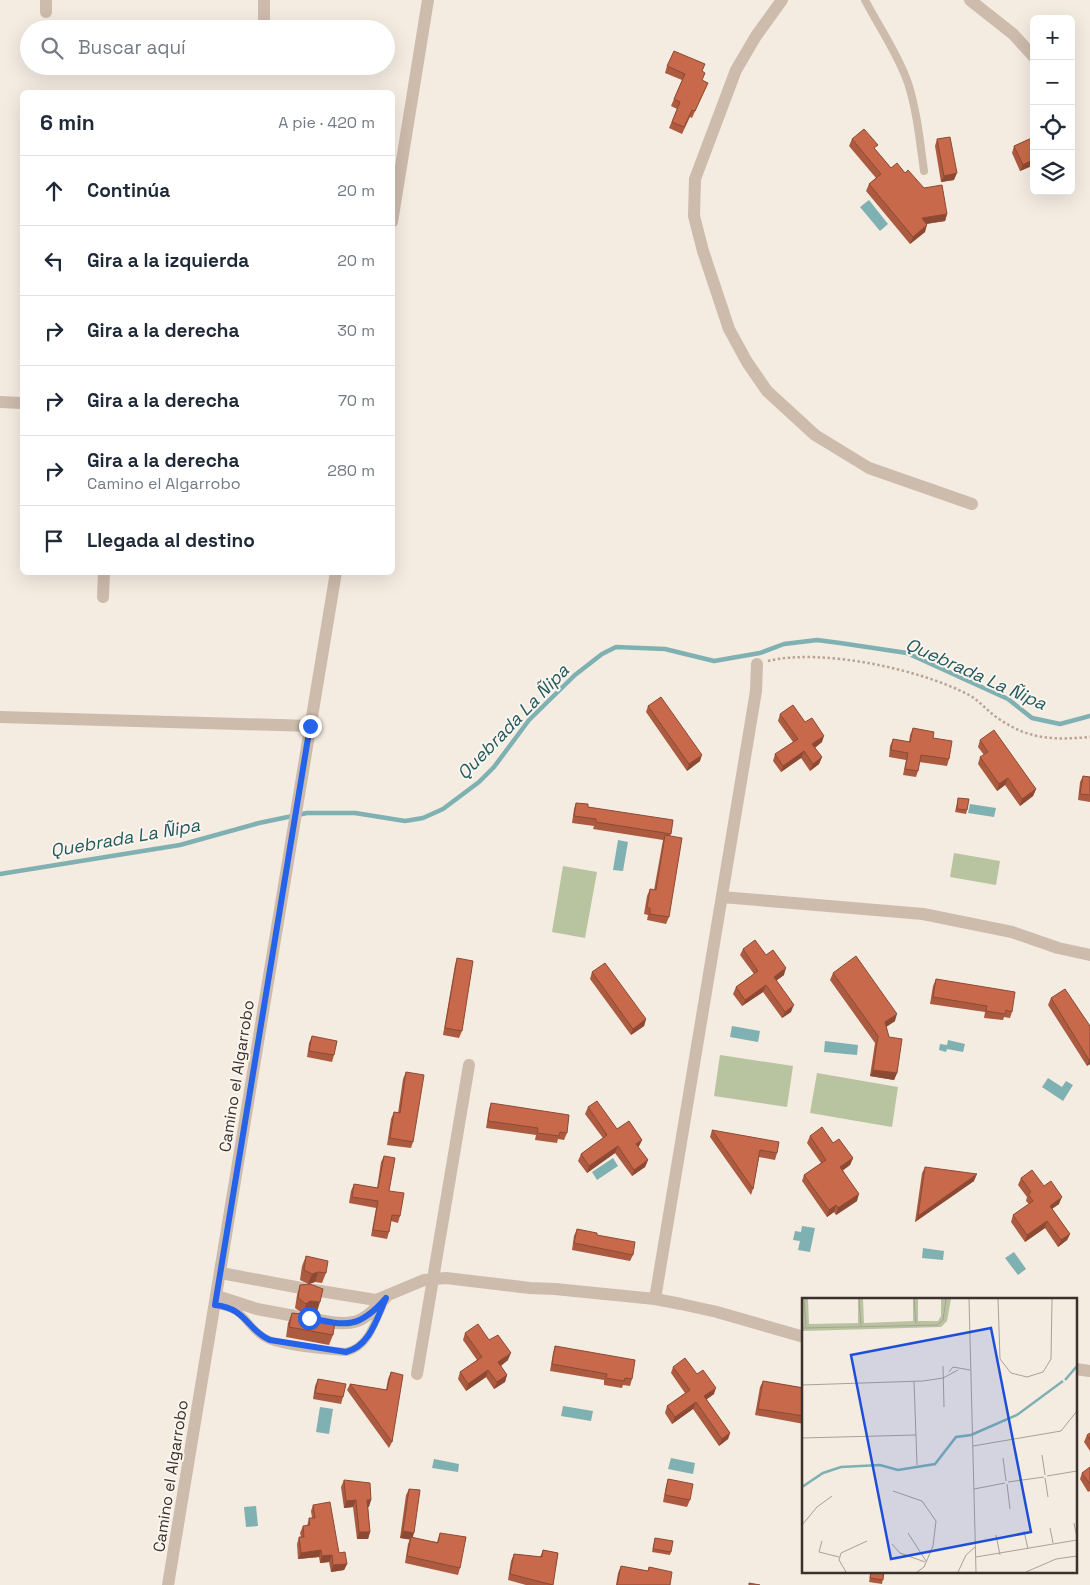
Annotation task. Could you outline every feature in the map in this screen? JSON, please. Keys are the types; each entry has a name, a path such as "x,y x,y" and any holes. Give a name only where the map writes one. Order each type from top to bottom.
{"street":[{"path":"264,0 264,20"},
{"path":"395,204 428,0"},
{"path":"782,0 756,36 736,70 699,166 694,184 694,216 703,251 730,329 747,362 767,391 815,435 869,468 972,504"},
{"path":"970,0 1013,34 1030,53"},
{"path":"0,402 20,402"},
{"path":"103,597 104,575"},
{"name":"Camino el Algarrobo","path":"168,1585 335,575"},
{"path":"655,1299 756,691 757,664"},
{"path":"0,717 310,726"},
{"path":"722,897 923,914 1012,932 1058,948 1090,955"},
{"path":"417,1374 469,1065"},
{"path":"221,1273 364,1299 386,1298"},
{"path":"309,1318 349,1325 362,1321 386,1298 413,1284 432,1279 446,1278 655,1299 717,1312 802,1337"},
{"path":"216,1300 295,1316"}],"lane":[{"path":"865,0 901,66 908,83 913,100 924,171"},
{"path":"216,1300 241,1314 259,1334 270,1340 346,1352 356,1348 366,1339 386,1298"}],"path":[{"path":"757,664 776,660 820,658 899,669 945,684 971,696 998,718 1022,732 1052,739 1090,737"}],"green space":[{"path":"954,853 1000,861 996,885 950,877"},
{"path":"563,866 597,872 585,938 552,932"},
{"path":"720,1055 793,1066 787,1107 714,1096"},
{"path":"817,1073 898,1087 892,1127 810,1113"}],"water":[{"path":"869,200 888,224 880,231 860,207"},
{"path":"970,804 996,808 994,817 968,813"},
{"path":"618,840 628,842 623,871 613,870"},
{"path":"732,1026 760,1031 758,1042 730,1037"},
{"path":"948,1040 965,1044 963,1052 947,1049 946,1052 939,1050 940,1044 947,1045"},
{"path":"825,1041 858,1045 857,1055 824,1052"},
{"path":"1048,1078 1062,1087 1066,1081 1073,1085 1063,1101 1042,1087"},
{"path":"613,1158 618,1166 597,1180 592,1172"},
{"path":"802,1226 815,1228 810,1252 798,1250 800,1241 793,1240 795,1231 801,1232"},
{"path":"923,1248 944,1251 943,1260 922,1258"},
{"path":"1014,1252 1026,1269 1018,1275 1005,1258"},
{"path":"563,1406 593,1411 591,1421 561,1416"},
{"path":"320,1407 333,1409 329,1434 316,1432"},
{"path":"671,1458 695,1463 693,1474 668,1469"},
{"path":"434,1459 459,1464 458,1472 432,1468"},
{"path":"256,1506 258,1526 246,1527 244,1507"}],"building":[{"path":"674,51 705,64 702,71 705,73 702,80 708,83 695,111 692,110 684,127 672,122 680,102 674,99 685,74 667,66"},
{"path":"864,129 878,145 874,148 891,168 897,163 905,173 908,170 924,188 942,185 947,214 922,218 927,225 913,237 869,184 881,174 852,139"},
{"path":"950,137 957,173 944,176 937,139"},
{"path":"1030,139 1030,161 1023,165 1014,146"},
{"path":"661,697 702,755 689,764 648,706"},
{"path":"793,705 805,722 812,718 824,736 812,744 822,757 813,764 804,751 783,766 775,754 798,739 780,714"},
{"path":"913,728 934,732 933,738 952,741 949,759 921,755 918,771 905,769 908,753 891,750 893,739 910,742"},
{"path":"994,730 1036,789 1022,799 1008,778 999,784 980,757 988,752 980,740"},
{"path":"1083,776 1090,777 1090,795 1080,794"},
{"path":"958,798 969,799 967,810 957,809"},
{"path":"576,803 588,804 588,807 673,820 671,834 596,822 596,819 574,816"},
{"path":"665,835 682,838 669,917 650,914 650,908 647,908 650,889 656,890"},
{"path":"755,940 766,955 773,950 786,968 774,977 794,1005 785,1012 766,985 745,1000 736,987 758,971 743,949"},
{"path":"856,956 897,1014 885,1022 889,1037 902,1039 897,1073 873,1070 878,1036 833,973"},
{"path":"457,958 473,961 462,1031 445,1028"},
{"path":"605,963 646,1019 633,1029 592,972"},
{"path":"936,979 1015,992 1012,1012 1006,1010 1005,1014 986,1011 987,1006 933,997"},
{"path":"1065,989 1090,1026 1089,1060 1051,998"},
{"path":"312,1036 337,1041 334,1055 309,1051"},
{"path":"406,1072 424,1075 413,1142 390,1138 394,1112 400,1113"},
{"path":"597,1101 617,1129 629,1121 642,1140 636,1144 648,1160 634,1170 618,1146 589,1166 581,1154 607,1135 588,1107"},
{"path":"491,1103 569,1115 567,1133 560,1132 559,1136 537,1133 538,1128 488,1121"},
{"path":"822,1127 833,1143 839,1139 853,1158 840,1167 859,1194 838,1208 836,1205 829,1210 804,1175 826,1160 810,1136"},
{"path":"712,1130 779,1142 777,1153 760,1150 753,1189"},
{"path":"384,1156 395,1158 389,1191 404,1193 400,1216 392,1215 389,1232 373,1230 378,1201 352,1197 354,1184 378,1188"},
{"path":"925,1167 977,1174 918,1216"},
{"path":"1032,1170 1044,1186 1051,1181 1062,1197 1050,1206 1070,1234 1061,1240 1047,1221 1027,1235 1013,1215 1033,1201 1028,1194 1031,1192 1021,1178"},
{"path":"577,1229 635,1242 633,1255 574,1243"},
{"path":"306,1256 328,1261 326,1273 318,1272 312,1274 304,1270"},
{"path":"310,1284 323,1289 320,1302 310,1301 306,1304 298,1298 300,1285"},
{"path":"305,1311 311,1317 335,1322 333,1335 289,1327 292,1313 301,1314"},
{"path":"478,1324 489,1340 498,1335 511,1353 498,1362 507,1375 497,1382 488,1370 468,1384 460,1372 482,1357 465,1333"},
{"path":"555,1346 635,1360 632,1379 625,1378 624,1381 606,1378 607,1374 552,1364"},
{"path":"685,1358 697,1374 703,1370 716,1388 704,1396 730,1433 722,1439 696,1402 675,1417 667,1406 690,1390 673,1367"},
{"path":"391,1372 403,1375 392,1442 350,1384 387,1390"},
{"path":"318,1379 346,1384 343,1397 315,1393"},
{"path":"763,1381 802,1388 802,1416 758,1409"},
{"path":"1090,1467 1090,1484 1082,1473"},
{"path":"668,1479 693,1484 690,1500 665,1495"},
{"path":"344,1480 370,1483 371,1500 367,1500 370,1532 359,1532 356,1500 346,1501"},
{"path":"409,1489 420,1490 414,1533 403,1531"},
{"path":"330,1502 339,1553 345,1552 347,1564 333,1565 332,1555 322,1556 321,1550 301,1553 299,1537 304,1537 303,1526 310,1525 309,1518 315,1518 313,1505"},
{"path":"440,1533 466,1537 460,1568 407,1556 411,1537 438,1543"},
{"path":"655,1538 673,1541 671,1552 653,1549"},
{"path":"543,1550 558,1553 553,1585 510,1574 514,1554 542,1557"},
{"path":"621,1566 648,1571 649,1567 672,1572 670,1585 617,1585"},
{"path":"871,1572 884,1572 883,1580 870,1578"}],"waterway":[{"name":"Quebrada La Ñipa","path":"0,874 180,845 259,823 307,813 355,813 405,821 423,818 443,809 479,782 494,767 529,720 575,675 602,654 616,647 665,649 714,661 760,653 784,644 817,640 840,643 907,653 1008,699 1032,718 1060,724 1090,716"}],"route":[{"path":"309,1318 349,1325 362,1321 386,1298 366,1339 352,1351 346,1352 294,1346 270,1340 259,1334 241,1314 227,1307 215,1305 310,726"}]}
